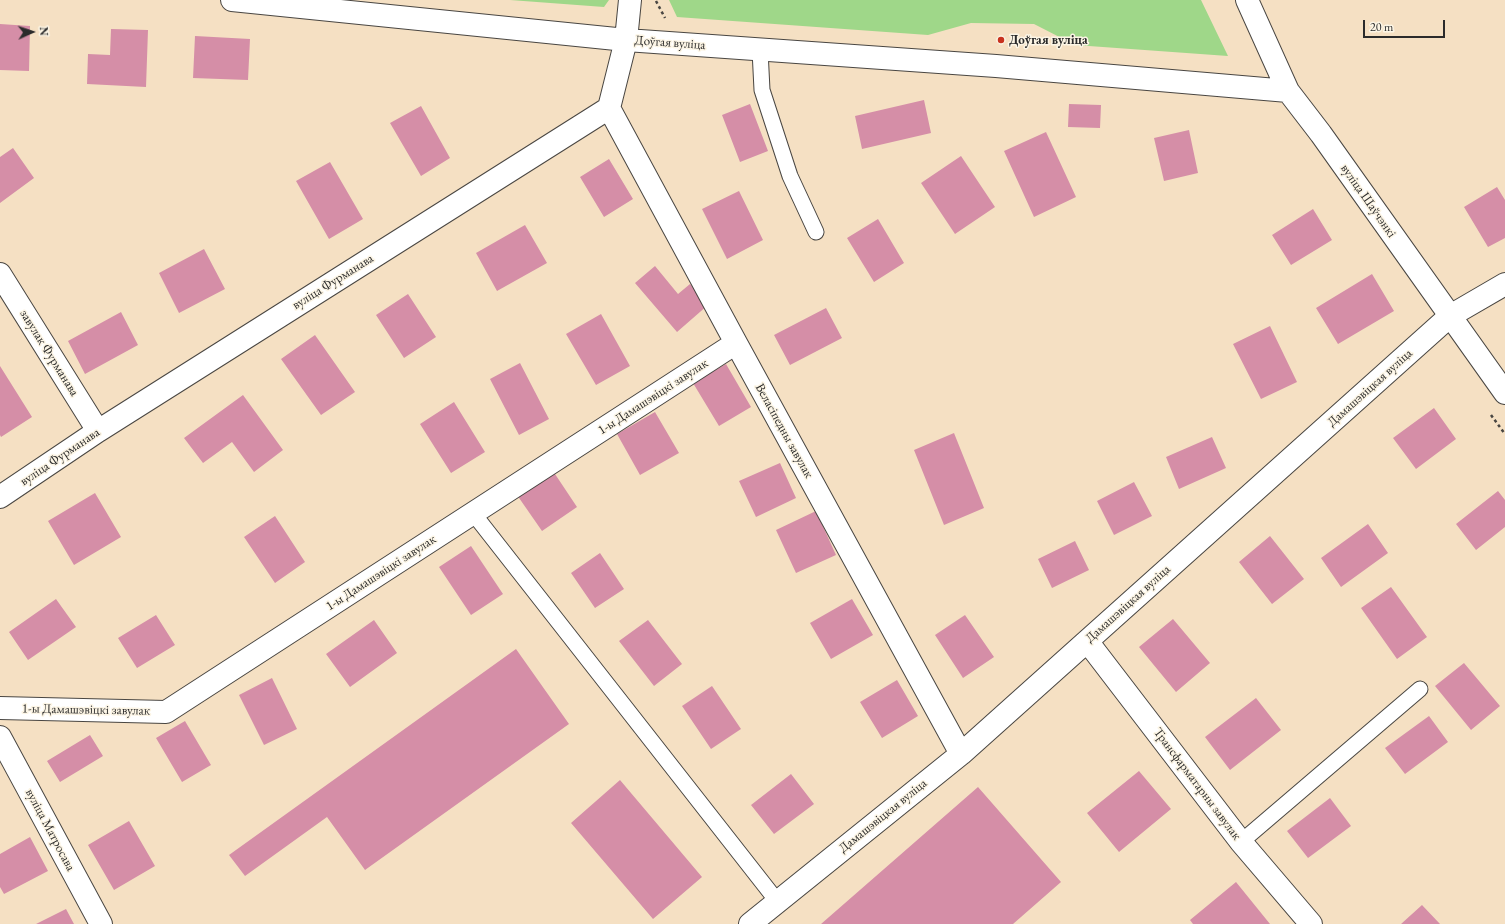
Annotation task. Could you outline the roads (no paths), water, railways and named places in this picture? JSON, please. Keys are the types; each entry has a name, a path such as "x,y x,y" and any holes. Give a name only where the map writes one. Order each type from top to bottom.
{"street":[{"name":"Доўгая вуліца","path":"232,0 626,40 996,66 1288,91"},
{"name":"Доўгая вуліца","path":"626,40 630,0"},
{"name":"вуліца Шаўчэнкі","path":"1247,0 1288,91 1321,134 1505,393"},
{"path":"609,108 626,40"},
{"name":"Веласіпедны завулак","path":"609,108 961,754"},
{"name":"вуліца Фурманава","path":"0,497 98,431 609,108"},
{"name":"завулак Фурманава","path":"0,274 98,431"},
{"name":"Дамашэвіцкая вуліца","path":"750,924 961,754 1450,316 1505,284"},
{"name":"1-ы Дамашэвіцкі завулак","path":"0,708 166,712 736,343"},
{"name":"Трансфарматарны завулак","path":"1087,641 1241,842 1312,924"},
{"name":"вуліца Матросава","path":"0,737 101,924"}],"lane":[{"path":"760,50 762,90 790,176 816,232"},
{"path":"473,513 778,901"},
{"path":"1241,842 1420,690"}],"place":[{"name":"Доўгая вуліца","path":"1001,40"}]}
